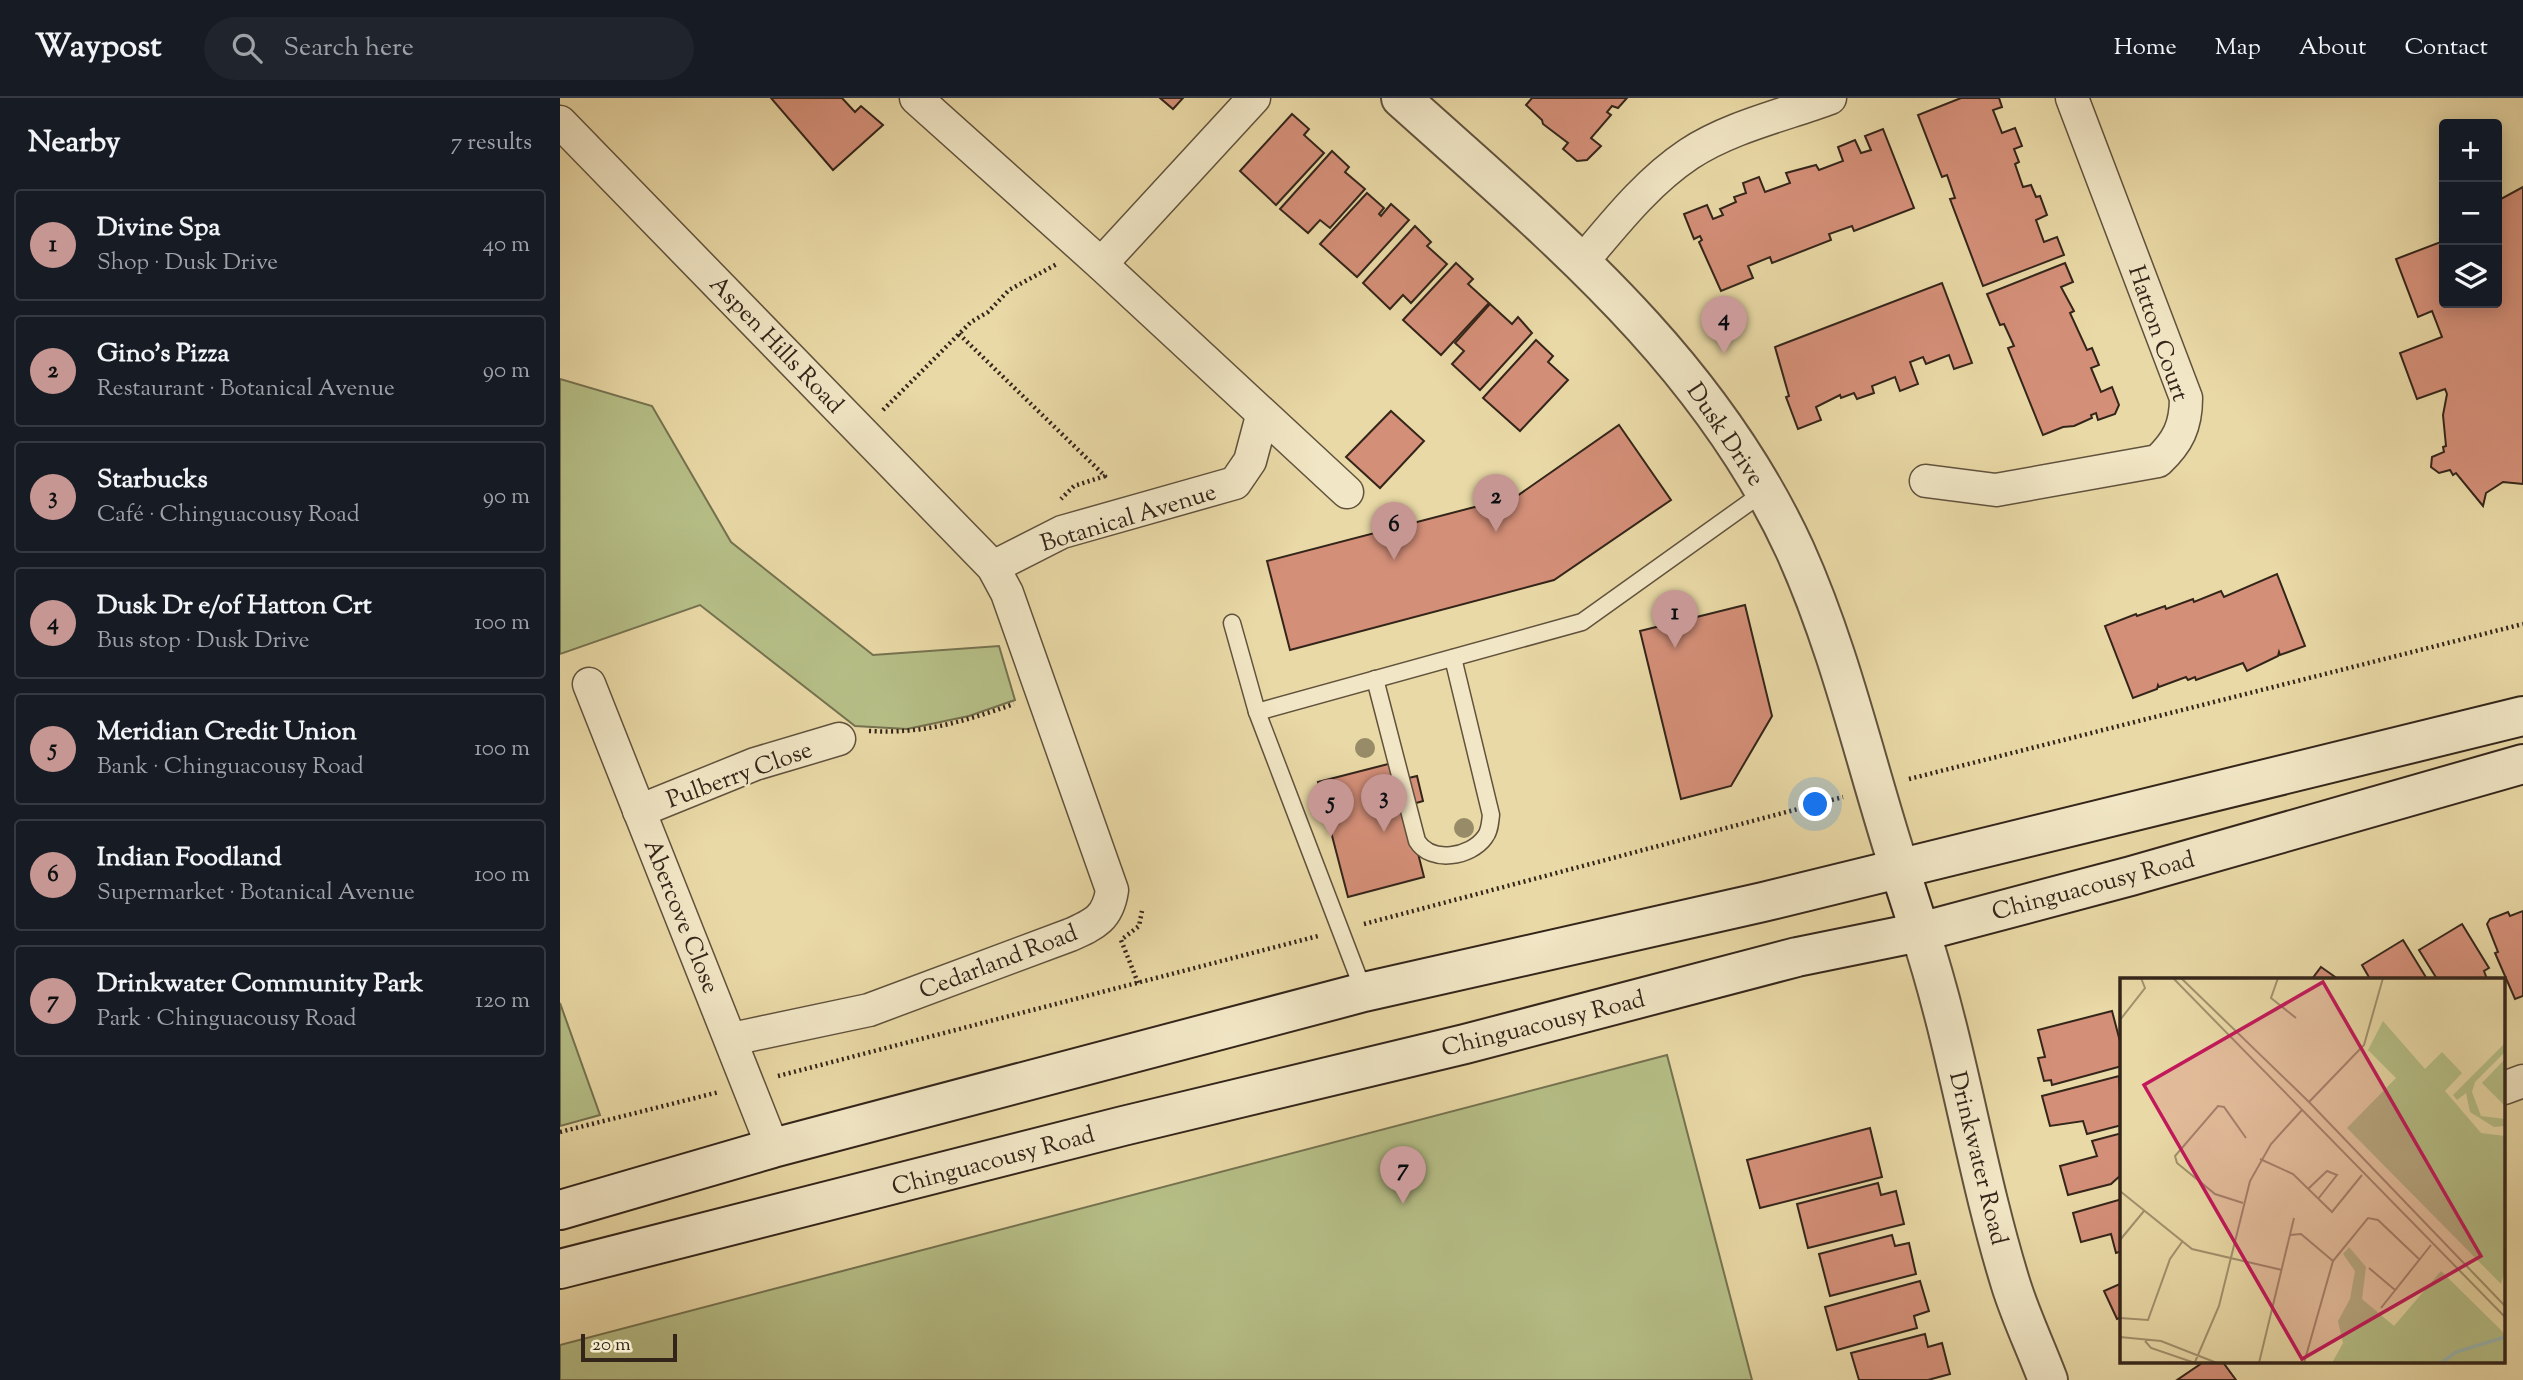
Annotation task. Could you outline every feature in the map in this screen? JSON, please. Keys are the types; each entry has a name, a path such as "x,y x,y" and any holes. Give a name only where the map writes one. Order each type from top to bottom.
{"main road":[{"name":"Dusk Drive","path":"1401,98 1582,262 1641,320 1682,369 1731,437 1794,548 1833,646 1920,932"},
{"path":"560,1210 773,1148 1364,992 1763,902 2523,716"},
{"name":"Chinguacousy Road","path":"560,1269 1123,1126 1465,1044 1797,957 1920,932 2144,872 2523,764"},
{"name":"Drinkwater Road","path":"1920,932 1935,978 2011,1286 2048,1380"}],"street":[{"path":"916,98 1101,264 1346,492"},
{"path":"1101,264 1254,98"},
{"path":"1582,262 1629,207 1690,153 1717,139 1830,98"},
{"name":"Hatton Court","path":"1926,481 1996,490 2158,461 2172,448 2182,431 2186,398 2073,98"},
{"name":"Aspen Hills Road","path":"560,122 993,567"},
{"name":"Botanical Avenue","path":"993,567 1062,532 1235,482 1250,461 1262,416"},
{"name":"Cedarland Road","path":"732,1039 869,1010 1070,935 1093,925 1110,907 1112,890 1106,870 1007,593 993,567"},
{"name":"Abercove Close","path":"589,684 773,1148"},
{"name":"Pulberry Close","path":"639,811 755,764 853,735"},
{"path":"2506,1087 2523,1081"}],"lane":[{"path":"1257,712 1582,622 1764,492"},
{"path":"1232,623 1257,712 1364,992"},
{"path":"1375,679 1416,841 1427,854 1443,857 1476,845 1485,837 1491,815 1453,658"}],"path":[{"path":"877,415 959,334 1009,290 1035,279 1063,259"},
{"path":"959,334 1105,476 1074,486 1058,504"},
{"path":"1921,776 1966,767 2523,624"},
{"path":"853,735 908,733 970,719 1024,701"},
{"path":"560,1132 1821,803"}],"green space":[{"path":"560,379 652,406 731,542 873,655 999,646 1015,700 969,716 907,729 855,726 700,605 560,654"},
{"path":"560,1003 600,1115 560,1126"},
{"path":"1667,1055 1752,1380 560,1380 560,1345"}],"building":[{"path":"771,98 842,98 855,112 861,106 883,125 833,170"},
{"path":"1160,98 1183,98 1173,109"},
{"path":"1532,98 1627,98 1618,108 1612,106 1607,112 1611,115 1591,138 1601,146 1587,160 1577,161 1563,149 1568,143 1543,124 1526,105"},
{"path":"1961,98 1999,98 2002,107 1993,110 2002,133 2015,128 2022,146 2014,149 2019,162 2015,164 2023,187 2031,185 2036,197 2040,196 2047,215 2036,220 2044,242 2057,237 2064,255 1983,286 1950,199 1955,198 1947,175 1942,177 1918,115"},
{"path":"1292,114 1309,129 1304,135 1324,153 1276,205 1240,171"},
{"path":"1883,129 1914,208 1854,231 1852,226 1829,234 1831,240 1772,263 1770,257 1748,266 1753,278 1721,291 1699,242 1702,240 1700,236 1694,239 1684,214 1707,205 1713,219 1723,215 1720,209 1736,202 1734,197 1746,193 1743,183 1759,177 1765,192 1790,183 1786,173 1816,165 1819,170 1843,161 1838,147 1855,140 1861,153 1871,150 1865,136"},
{"path":"1332,151 1349,167 1345,172 1365,189 1330,228 1320,220 1308,233 1280,209"},
{"path":"2523,187 2523,484 2503,482 2486,493 2483,506 2456,473 2453,475 2450,470 2439,473 2431,467 2432,457 2444,452 2443,447 2446,446 2443,415 2447,394 2445,389 2417,399 2400,353 2442,337 2432,311 2418,317 2396,259 2439,243 2439,308 2502,308 2502,198"},
{"path":"1367,193 1384,208 1379,214 1381,216 1391,204 1409,220 1357,277 1320,244"},
{"path":"1415,226 1431,242 1427,246 1447,264 1411,303 1403,295 1390,309 1363,283"},
{"path":"1456,263 1473,279 1468,284 1489,303 1441,355 1403,320"},
{"path":"2065,263 2073,282 2061,287 2074,311 2070,313 2087,350 2092,348 2099,365 2091,368 2101,392 2112,387 2119,405 2115,414 2098,420 2096,413 2091,415 2092,418 2074,426 2063,427 2043,435 2008,348 2014,346 2004,324 2000,325 1987,294"},
{"path":"1942,283 1972,363 1954,369 1949,355 1926,364 1923,357 1910,362 1918,384 1900,391 1895,377 1872,386 1874,393 1857,399 1854,393 1841,398 1840,395 1816,407 1821,420 1798,429 1786,397 1789,396 1775,347"},
{"path":"1490,304 1512,324 1518,317 1532,333 1480,390 1452,364 1464,351 1455,343"},
{"path":"1536,340 1553,356 1548,362 1568,380 1520,431 1483,398"},
{"path":"1391,411 1424,441 1380,488 1346,457"},
{"path":"1619,425 1671,500 1554,580 1290,650 1267,561 1517,496"},
{"path":"2277,574 2305,646 2280,655 2279,652 2278,656 2247,671 2243,663 2196,680 2195,677 2188,680 2186,677 2159,687 2158,685 2157,689 2133,698 2105,626 2165,606 2166,609 2193,599 2194,602 2221,591 2224,597"},
{"path":"1745,605 1772,716 1731,786 1681,799 1640,631"},
{"path":"1396,762 1400,780 1417,776 1423,801 1406,806 1424,877 1348,897 1318,782"},
{"path":"2523,911 2523,996 2515,999 2495,953 2498,952 2487,924 2490,919 2508,912 2510,916"},
{"path":"2462,924 2489,968 2484,971 2487,978 2436,978 2419,950"},
{"path":"2403,940 2426,978 2369,978 2362,965"},
{"path":"2321,967 2337,978 2313,978"},
{"path":"2112,1011 2120,1041 2120,1067 2052,1085 2051,1080 2044,1081 2038,1058 2045,1057 2038,1030"},
{"path":"2119,1076 2120,1126 2087,1134 2083,1121 2050,1126 2042,1096"},
{"path":"1870,1128 1882,1177 1760,1208 1747,1160"},
{"path":"2120,1134 2120,1176 2111,1184 2068,1195 2060,1166 2097,1156 2092,1141"},
{"path":"1878,1183 1881,1195 1896,1191 1904,1224 1808,1248 1797,1204"},
{"path":"2120,1200 2120,1252 2116,1253 2111,1234 2081,1242 2073,1213"},
{"path":"1892,1235 1895,1246 1909,1243 1916,1274 1830,1296 1819,1254"},
{"path":"1920,1281 1929,1311 1914,1316 1917,1328 1837,1350 1825,1307"},
{"path":"2120,1284 2120,1318 2117,1319 2104,1291"},
{"path":"1925,1334 1928,1347 1942,1343 1950,1374 1928,1380 1859,1380 1851,1353"},
{"path":"2204,1362 2223,1362 2236,1380 2177,1380"}],"place":[{"name":"Dusk Dr e/of Hatton Crt","path":"1724,354"},
{"name":"Gino's Pizza","path":"1496,532"},
{"name":"Indian Foodland","path":"1394,560"},
{"name":"Divine Spa","path":"1675,648"},
{"name":"Starbucks","path":"1384,832"},
{"name":"Meridian Credit Union","path":"1331,837"},
{"name":"Drinkwater Community Park","path":"1403,1204"}]}
